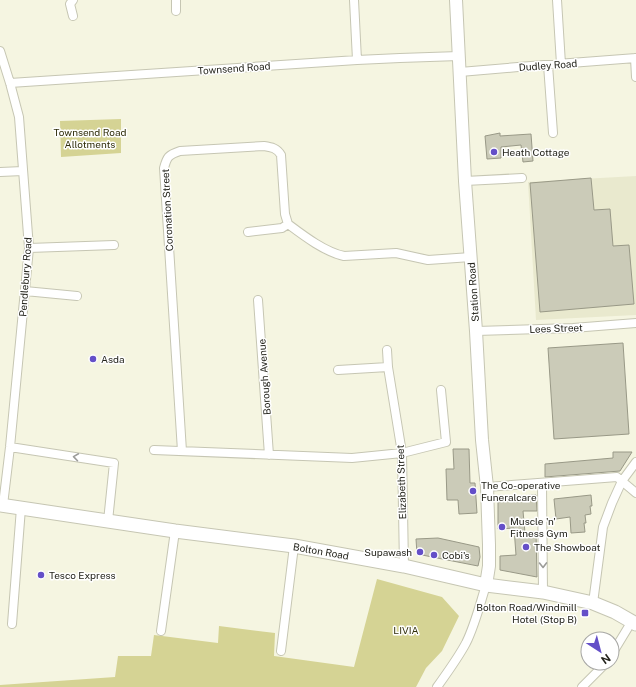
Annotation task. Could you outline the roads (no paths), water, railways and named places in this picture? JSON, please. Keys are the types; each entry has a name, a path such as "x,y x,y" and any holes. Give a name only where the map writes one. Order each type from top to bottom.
{"main road":[{"name":"Station Road","path":"456,0 465,181 482,440 487,487 489,566 486,585"},
{"name":"Bolton Road","path":"1,505 174,531 294,546 404,566 486,585 543,592 593,603 615,612 634,623"}],"street":[{"path":"73,0 70,4 73,16"},
{"path":"176,0 176,11"},
{"path":"354,0 357,60"},
{"path":"556,0 561,64"},
{"name":"Pendlebury Road","path":"0,51 19,117 29,248 10,447 1,505"},
{"name":"Townsend Road","path":"10,83 357,60 459,56"},
{"path":"635,58 636,77"},
{"name":"Dudley Road","path":"460,72 635,58"},
{"path":"548,64 553,133"},
{"name":"Coronation Street","path":"182,451 164,168 166,160 173,153 180,151 264,146 271,147 281,155 285,214 288,224"},
{"path":"0,172 23,171"},
{"path":"465,181 522,178"},
{"path":"248,232 282,228 288,224 328,250 337,255 344,256 396,253 428,260 471,257"},
{"path":"29,248 114,244"},
{"path":"25,291 77,296"},
{"name":"Borough Avenue","path":"258,300 269,455"},
{"name":"Lees Street","path":"476,331 573,328 636,323"},
{"name":"Elizabeth Street","path":"387,350 388,366 402,453 404,566"},
{"path":"338,370 388,366"},
{"path":"154,450 352,458 402,453 446,442 442,390"},
{"path":"10,447 114,463 108,521"},
{"path":"593,603 603,527 622,481 636,462"},
{"path":"487,487 542,484 617,477 636,493"},
{"path":"542,484 543,592"},
{"path":"12,624 21,508"},
{"path":"161,630 174,531"},
{"path":"281,651 294,546"},
{"path":"437,687 454,663 466,642 486,585"},
{"path":"620,643 634,623"},
{"path":"582,687 598,671"}],"place":[{"name":"Heath Cottage","path":"494,152"},
{"name":"Asda","path":"93,359"},
{"name":"The Co-operative Funeralcare","path":"473,491"},
{"name":"Muscle 'n' Fitness Gym","path":"502,527"},
{"name":"The Showboat","path":"526,547"},
{"name":"Supawash","path":"420,552"},
{"name":"Cobi's","path":"434,555"},
{"name":"Tesco Express","path":"41,575"},
{"name":"Bolton Road/Windmill Hotel (Stop B)","path":"585,613"}],"park label":[{"name":"Townsend Road Allotments","path":"90,138"},
{"name":"LIVIA","path":"406,630"}]}
